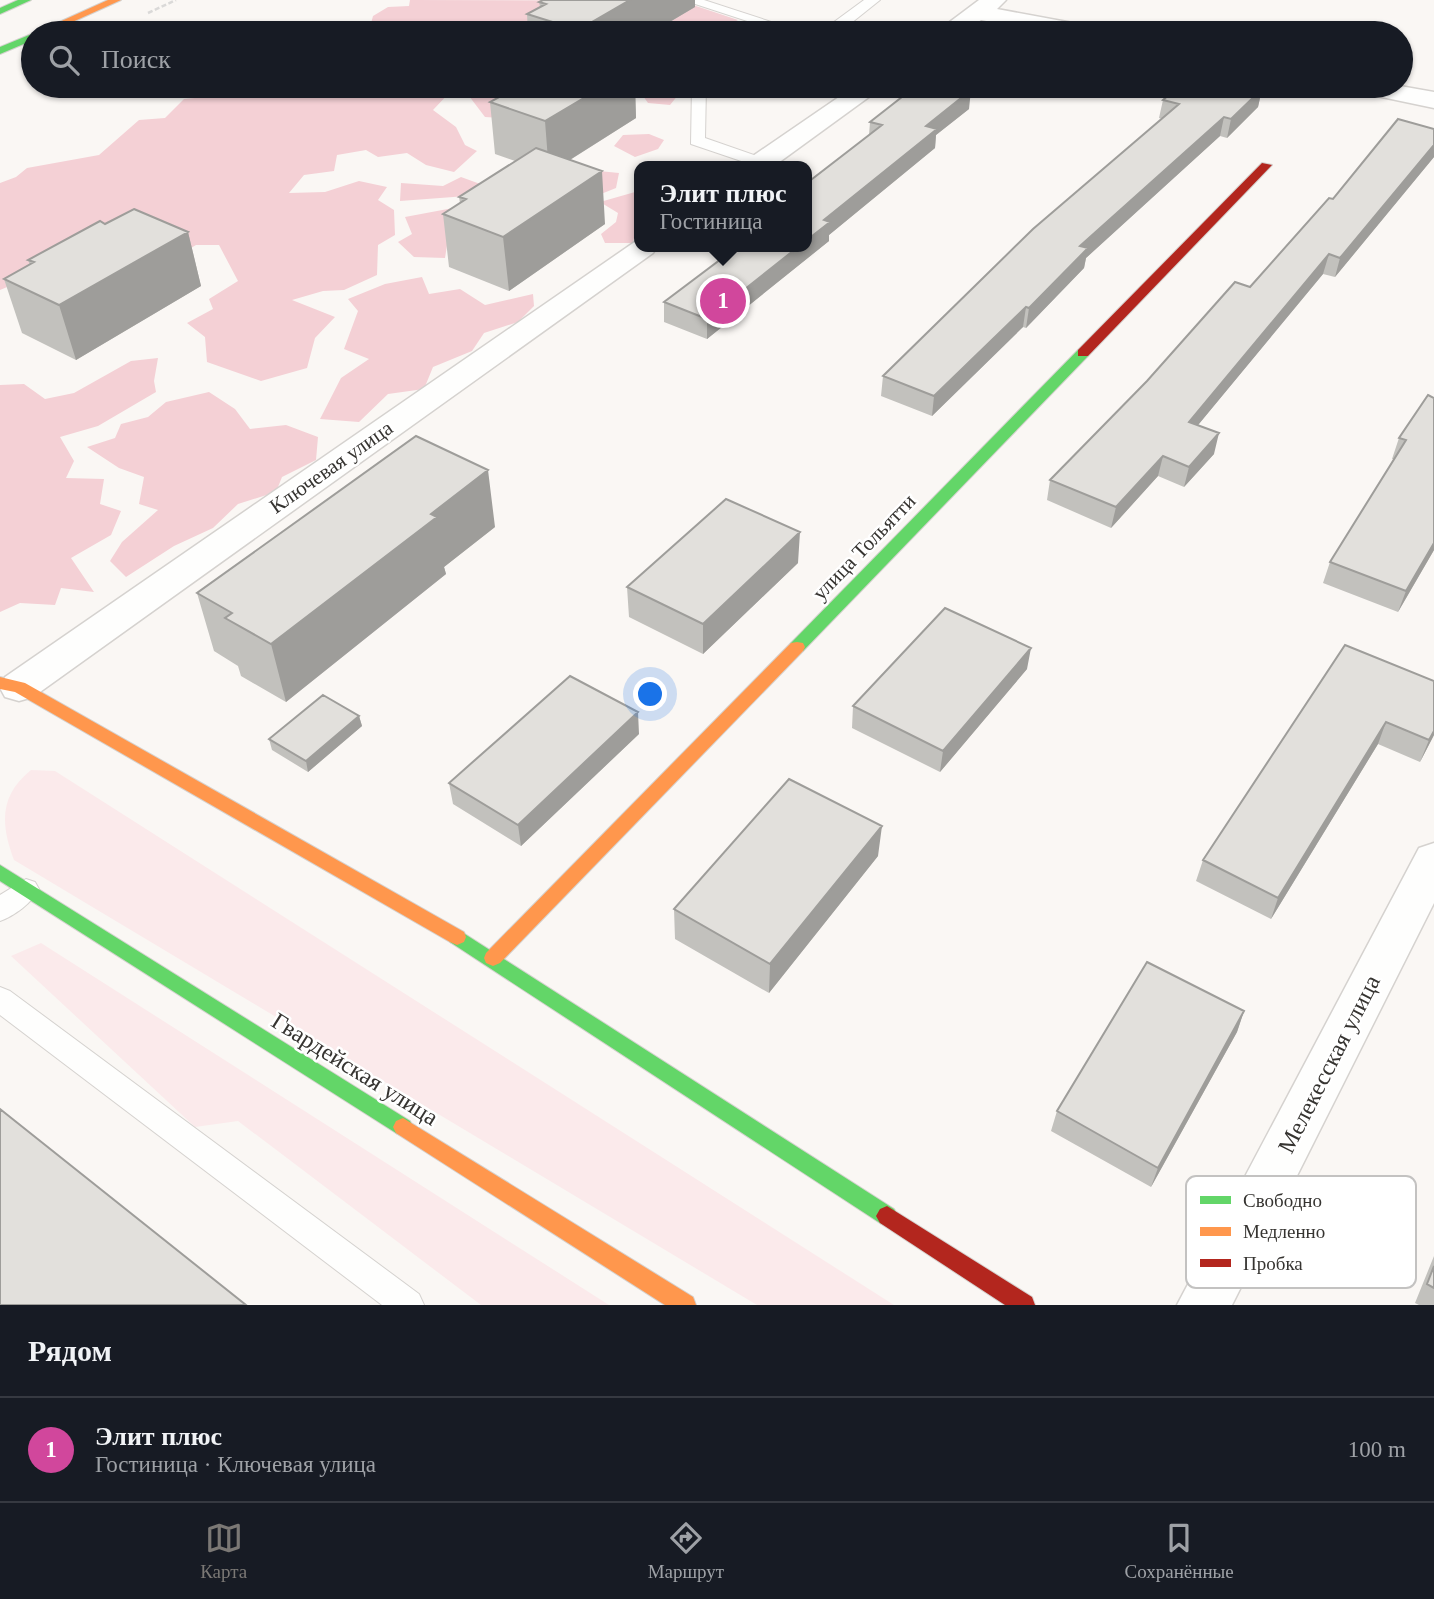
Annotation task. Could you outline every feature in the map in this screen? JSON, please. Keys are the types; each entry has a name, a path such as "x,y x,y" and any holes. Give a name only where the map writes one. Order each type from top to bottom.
{"street":[{"path":"0,11 26,0"},
{"path":"68,21 116,0"},
{"path":"964,21 986,6 1043,21"},
{"path":"0,51 21,41"},
{"path":"1413,96 1434,100"},
{"path":"766,161 854,98"},
{"name":"улица Тольятти","path":"493,958 1266,165"},
{"name":"Ключевая улица","path":"6,690 636,252"},
{"path":"6,690 493,958 1024,1305"},
{"name":"Мелекесская улица","path":"1271,1176 1434,860"},
{"name":"Гвардейская улица","path":"0,872 685,1305"},
{"name":"Мелекесская улица","path":"1204,1305 1213,1288"}],"lane":[{"path":"690,0 760,21"},
{"path":"844,21 873,0"},
{"path":"698,98 696,141 749,161"},
{"path":"0,910 26,889"},
{"path":"0,999 408,1305"}],"shaded area":[{"path":"410,0 681,1 738,20 372,21 373,16 388,7 409,6"},
{"path":"444,98 433,110 456,127 465,145 477,151 454,172 426,165 407,153 378,157 366,150 337,155 334,171 304,175 289,193 325,192 359,181 387,187 378,200 394,210 395,235 378,245 377,275 344,290 323,291 292,300 335,317 315,338 307,368 261,381 207,362 205,337 187,323 213,309 209,299 238,281 219,245 196,245 174,258 26,279 0,290 0,183 16,177 27,168 99,155 139,120 165,118 184,99"},
{"path":"471,98 586,98 520,119 485,117"},
{"path":"644,98 676,98 670,105 648,103"},
{"path":"649,134 664,140 658,149 635,157 614,146 623,135"},
{"path":"579,169 619,173 616,188 591,198 480,195 400,201 401,183 443,186 461,177 483,185"},
{"path":"634,192 633,243 605,243 601,234 616,222 618,213 600,202"},
{"path":"453,208 445,258 414,257 398,242 412,234 405,217"},
{"path":"422,277 429,294 460,289 485,305 533,294 534,306 518,322 484,333 472,351 433,367 424,389 388,394 359,422 320,419 341,378 369,359 344,349 358,311 348,299 385,284"},
{"path":"158,358 154,381 156,392 98,426 60,437 74,461 66,478 104,479 100,504 121,511 111,535 71,558 94,592 61,588 55,605 20,603 0,612 0,385 24,384 45,399 74,393 131,361"},
{"path":"209,392 235,409 250,429 286,425 318,437 316,460 282,477 276,492 238,504 213,528 174,546 126,577 110,561 122,542 158,510 139,504 144,477 119,468 87,447 115,438 121,424 148,417 166,402"},
{"path":"31,770 55,771 894,1305 757,1305 14,860 6,834 6,810 13,789"},
{"path":"41,943 609,1305 481,1305 238,1121 195,1127 11,956"}],"building":[{"path":"630,0 594,21 549,21 527,14 546,4 539,2"},
{"path":"497,98 584,98 545,121 490,102"},
{"path":"901,98 961,98 926,126 937,129 824,220 830,222 812,236 812,179 882,125 870,122"},
{"path":"1253,98 1231,119 1224,117 1080,246 1088,248 1029,308 1026,307 934,396 883,376 1033,229 1179,104 1163,100"},
{"path":"1398,119 1434,129 1434,145 1340,258 1329,254 1189,422 1219,433 1189,467 1163,456 1116,507 1050,480 1147,381 1235,282 1250,287 1329,198 1333,199"},
{"path":"536,148 602,171 503,237 443,214 466,199 459,197"},
{"path":"134,209 188,232 59,305 4,279 34,262 28,260 100,221 105,224"},
{"path":"730,252 792,252 707,319 664,302"},
{"path":"1428,395 1434,398 1434,543 1406,591 1330,562 1406,440 1399,438"},
{"path":"416,436 488,470 431,514 437,517 271,644 225,618 232,613 197,593"},
{"path":"726,499 800,532 703,624 627,587"},
{"path":"945,608 1031,648 943,751 853,706"},
{"path":"1345,645 1434,681 1434,731 1429,740 1386,722 1278,898 1203,860"},
{"path":"570,676 638,712 518,825 449,783"},
{"path":"323,695 359,716 306,761 269,739"},
{"path":"789,779 882,826 770,964 674,909"},
{"path":"1147,962 1244,1011 1158,1168 1057,1111"},
{"path":"0,1109 246,1305 0,1305"},
{"path":"1434,1266 1434,1288 1427,1284"}],"traffic: fast":[{"path":"0,11 26,0"},
{"path":"0,51 21,41"},
{"path":"797,647 1083,353"},
{"path":"0,872 403,1127"},
{"path":"457,937 887,1216"}],"traffic: slow":[{"path":"68,21 116,0"},
{"path":"493,958 797,647"},
{"path":"0,683 19,687 457,937"},
{"path":"403,1127 685,1305"}],"traffic: jam":[{"path":"1083,353 1266,165"},
{"path":"887,1216 1024,1305"}],"place":[{"name":"Элит плюс","path":"723,301"}]}
